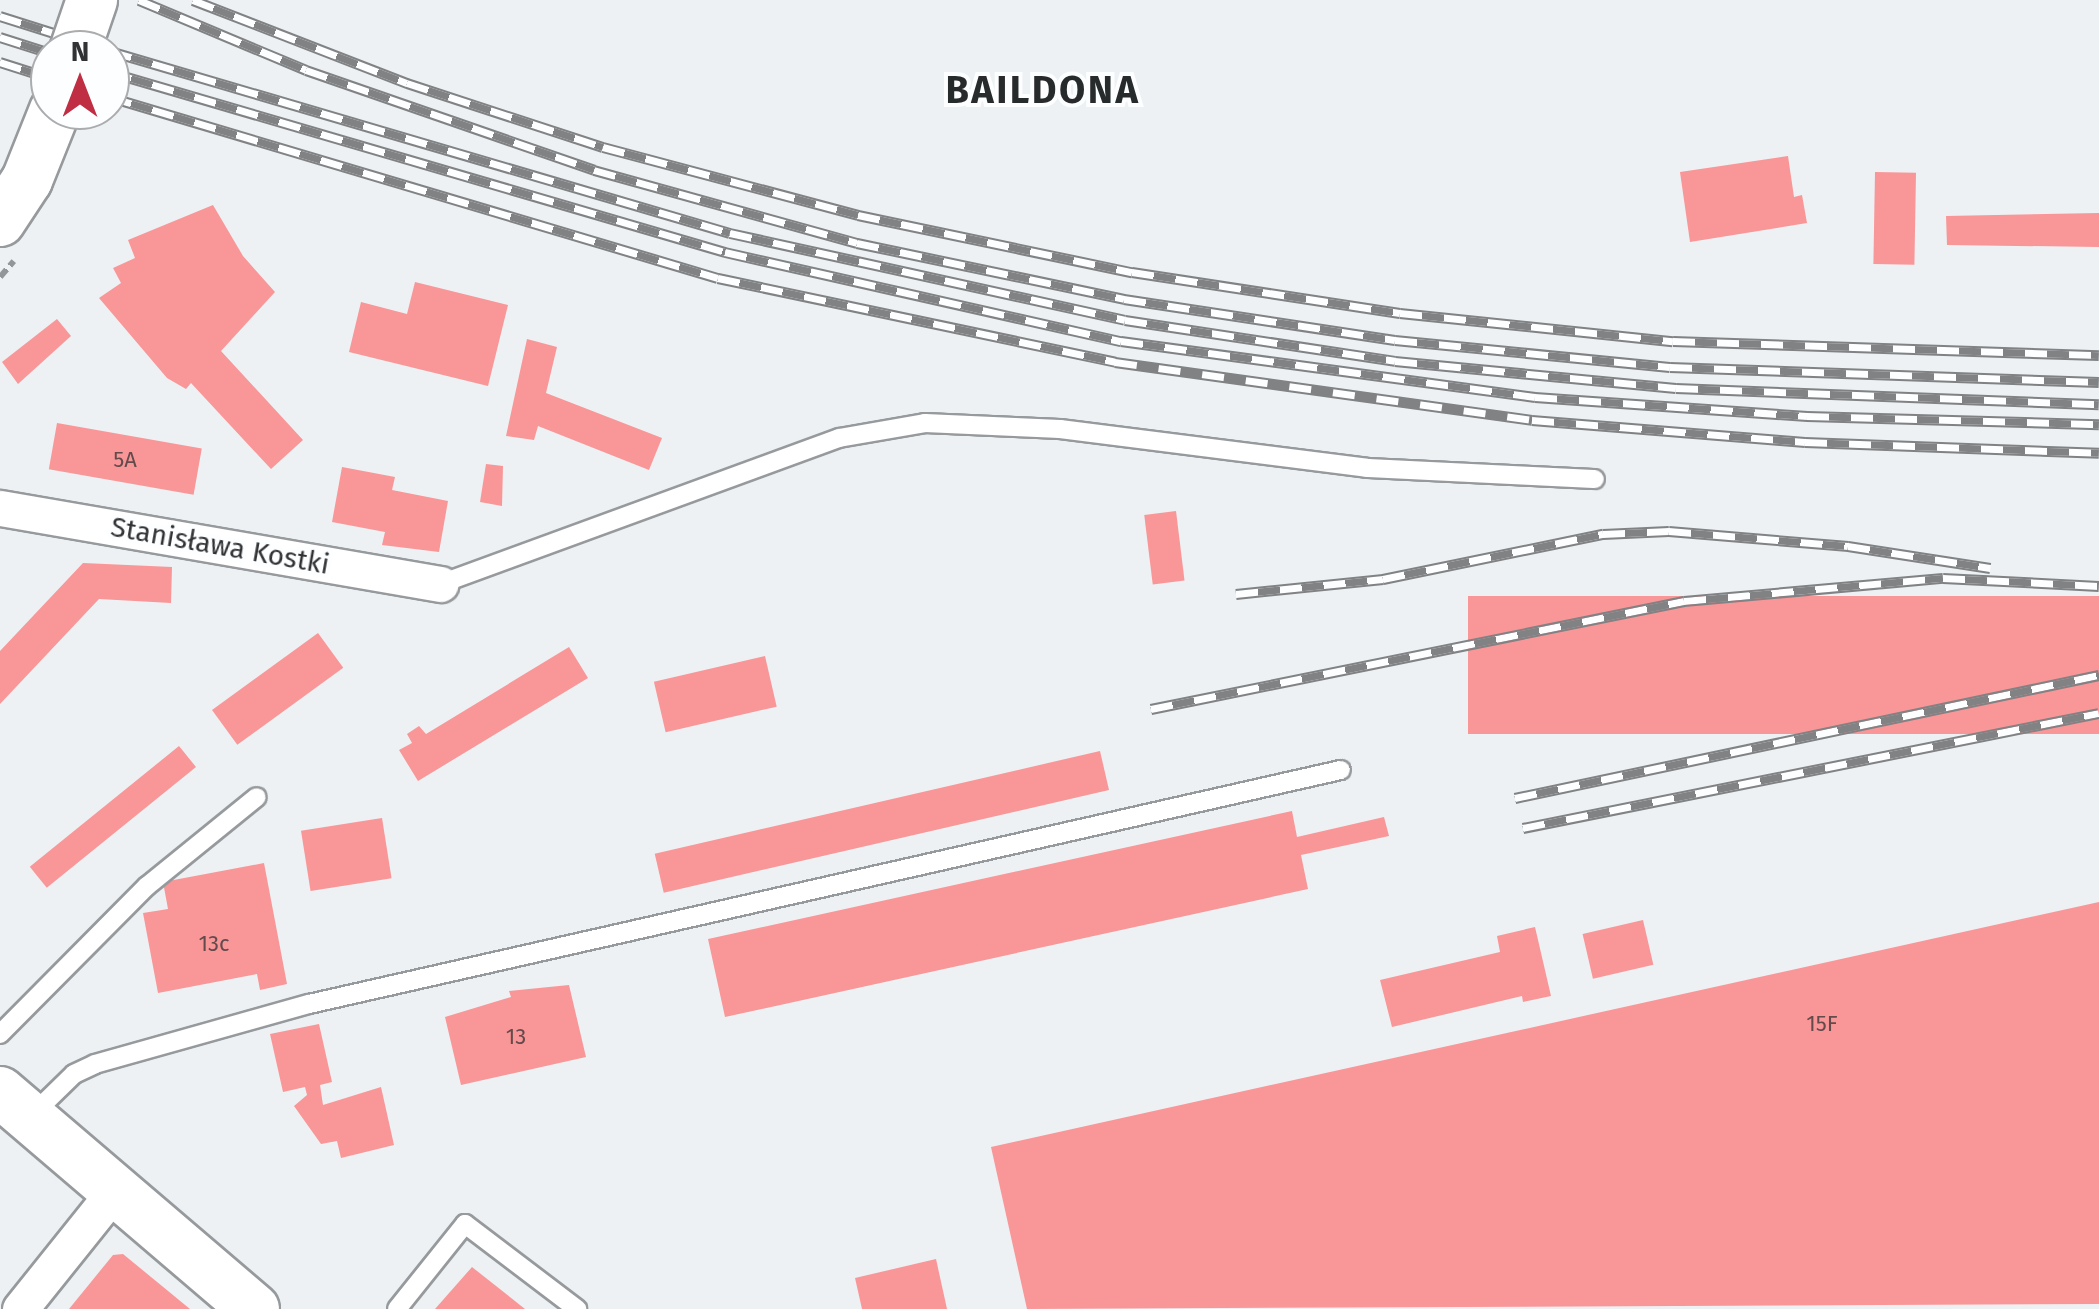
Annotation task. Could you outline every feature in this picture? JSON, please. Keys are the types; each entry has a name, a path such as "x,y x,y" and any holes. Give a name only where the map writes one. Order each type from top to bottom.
{"street":[{"path":"82,30 92,0"},
{"path":"0,221 28,180 47,130"},
{"name":"Stanisława Kostki","path":"0,508 440,584"},
{"path":"14,1105 112,1194 254,1309"},
{"path":"20,1309 112,1194"}],"lane":[{"path":"440,584 839,438 925,423 1060,429 1367,468 1595,479"},
{"path":"14,1105 95,1064 310,1004 1341,770"},
{"path":"0,1034 147,886 257,796"},
{"path":"397,1309 464,1224 577,1309"}],"building":[{"path":"1788,156 1794,197 1802,195 1807,223 1690,242 1680,172"},
{"path":"1875,172 1916,173 1914,265 1873,264"},
{"path":"213,205 243,256 275,292 221,351 303,440 271,469 191,383 186,389 167,378 99,298 121,283 113,268 135,258 128,240"},
{"path":"2099,213 2099,247 1947,245 1946,216"},
{"path":"415,282 508,305 488,386 349,352 361,302 407,314"},
{"path":"57,319 71,336 18,384 2,362"},
{"path":"527,339 557,347 546,393 662,438 649,470 538,426 534,440 506,436"},
{"path":"57,423 202,449 194,495 49,469"},
{"path":"486,464 503,466 502,506 480,502"},
{"path":"342,467 395,477 392,490 448,501 439,552 382,545 385,532 332,522"},
{"path":"1176,511 1185,580 1153,584 1144,515"},
{"path":"83,563 172,567 171,603 99,599 0,704 0,651"},
{"path":"1468,596 2099,596 2099,734 1468,734"},
{"path":"318,633 343,668 237,745 212,710"},
{"path":"569,647 588,678 418,781 399,750 412,743 407,734 419,726 426,734"},
{"path":"765,656 777,707 666,732 654,682"},
{"path":"179,746 196,767 47,888 30,867"},
{"path":"1100,751 1109,790 664,893 655,854"},
{"path":"1292,811 1297,837 1384,817 1389,836 1301,855 1308,889 725,1017 708,939"},
{"path":"382,818 392,878 311,891 301,831"},
{"path":"264,863 287,984 260,990 257,974 158,993 143,913 168,909 163,882"},
{"path":"2099,902 2099,1304 1027,1309 991,1147"},
{"path":"1643,920 1653,965 1593,979 1583,934"},
{"path":"1535,927 1551,996 1523,1002 1522,996 1392,1027 1380,980 1500,952 1497,936"},
{"path":"569,985 586,1057 461,1085 445,1017 511,997 509,991"},
{"path":"319,1024 332,1082 320,1085 323,1105 381,1087 394,1145 341,1158 337,1141 321,1144 294,1106 307,1095 305,1087 283,1092 270,1034"},
{"path":"123,1254 190,1309 69,1309 113,1255"},
{"path":"936,1259 947,1309 862,1309 855,1278"},
{"path":"472,1267 525,1309 435,1309"}],"railway":[{"path":"139,0 306,70 594,170 857,243 1124,299 1395,340 1670,367 2099,382"},
{"path":"193,0 407,83 603,147 858,215 1132,272 1400,313 1673,341 2099,355"},
{"path":"0,16 44,30"},
{"path":"0,37 30,47"},
{"path":"130,57 730,233 1125,320 1395,361 1676,388 2099,404"},
{"path":"0,62 30,72"},
{"path":"130,78 725,252 1121,341 1535,397 1807,416 2099,424"},
{"path":"130,103 718,278 1115,362 1532,420 1805,442 2099,453"},
{"path":"1236,594 1383,579 1603,534 1669,531 1848,546 1990,568"},
{"path":"1151,709 1684,601 1943,578 2099,586"},
{"path":"1515,798 2099,675"},
{"path":"1523,828 2099,713"}],"district":[{"name":"BAILDONA","path":"1043,91"}]}
